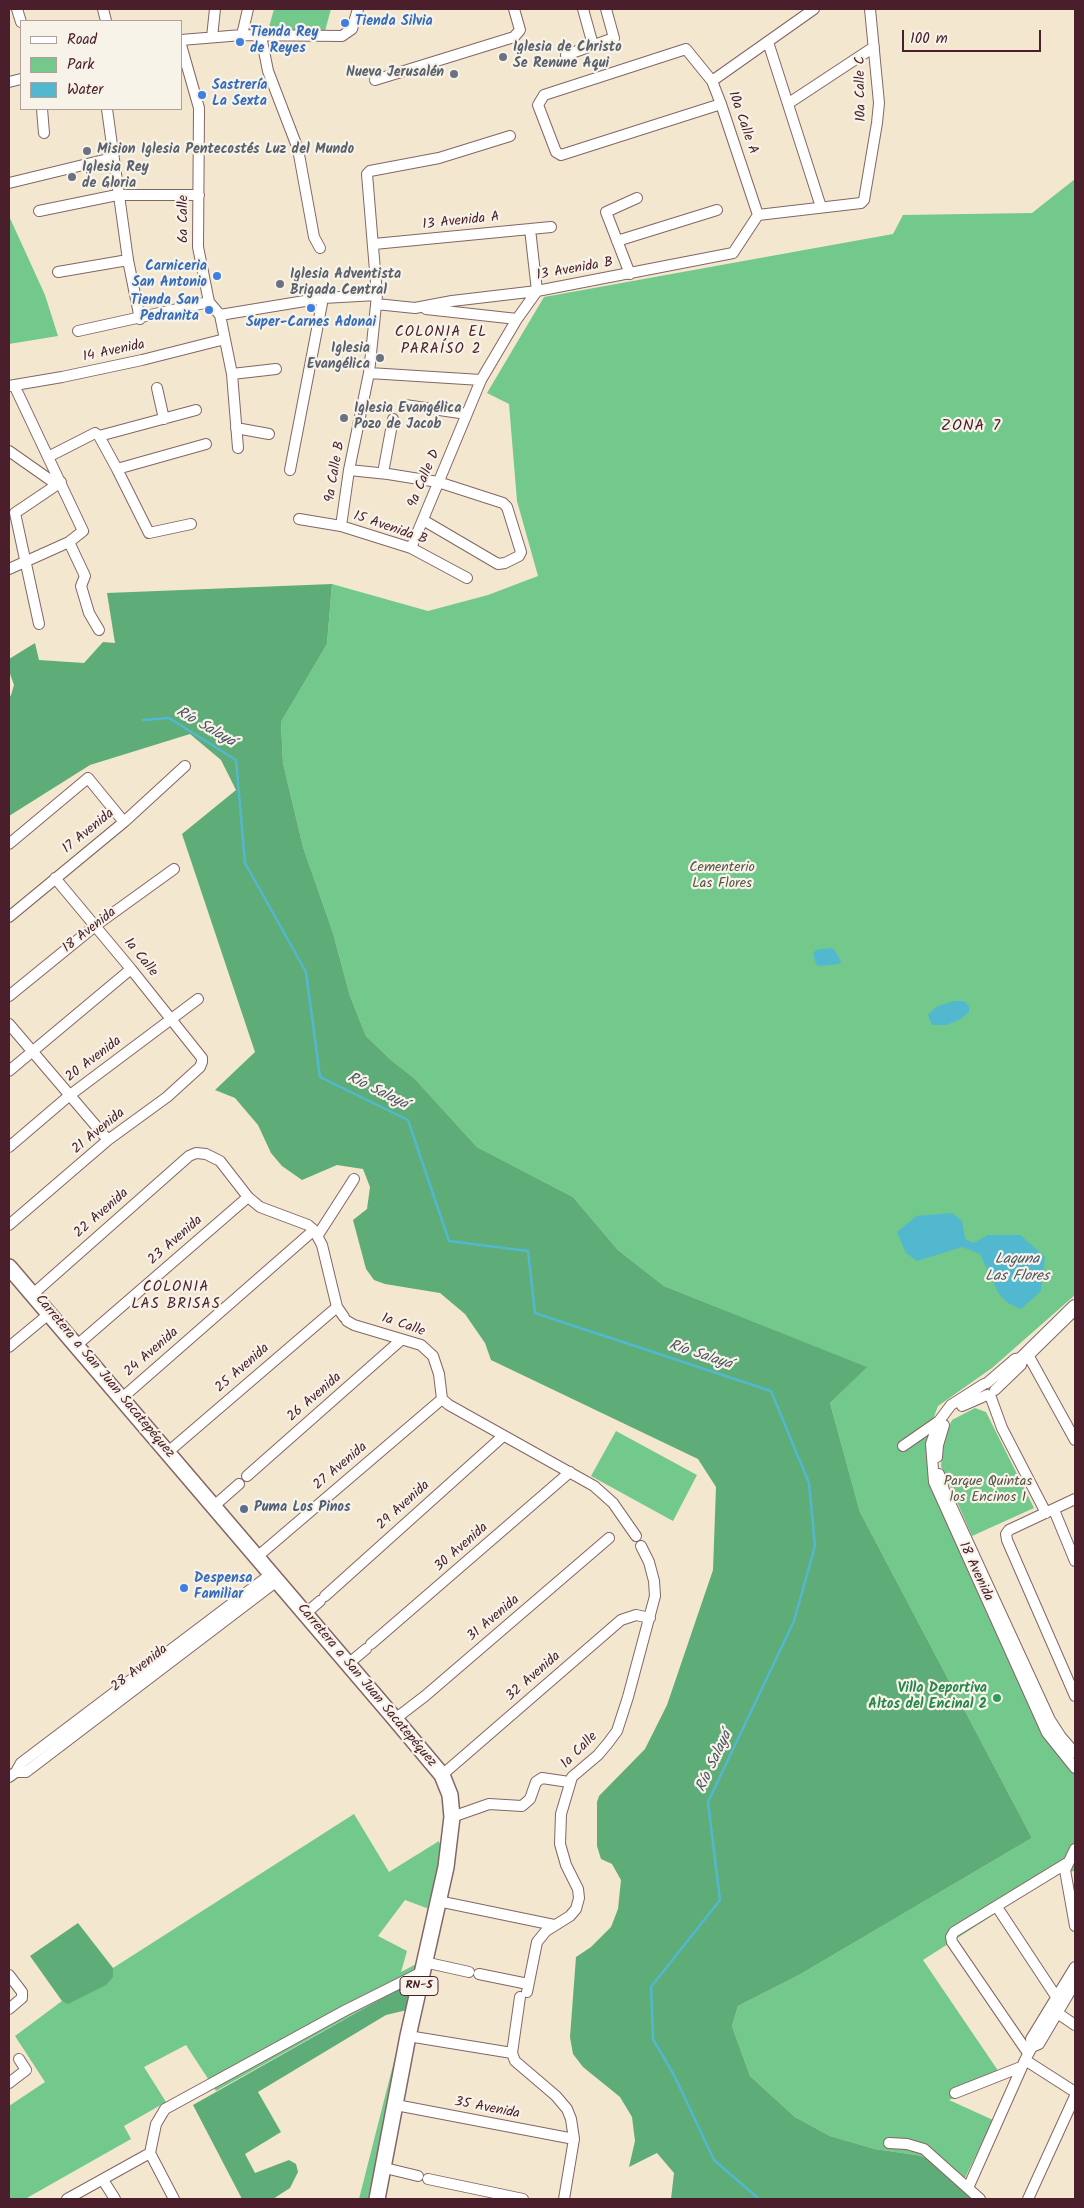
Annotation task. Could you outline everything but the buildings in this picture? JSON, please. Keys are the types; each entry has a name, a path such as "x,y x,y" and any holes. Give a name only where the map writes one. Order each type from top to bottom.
{"main road":[{"name":"Carretera a San Juan Sacatepéquez","path":"9,1267 257,1557 269,1581 305,1614 442,1774 450,1795 452,1817 449,1850 408,2036 385,2168 377,2199"}],"street":[{"path":"212,37 215,9"},
{"path":"242,35 248,9"},
{"path":"182,40 242,35 338,37 346,35 352,30 358,9"},
{"path":"375,80 513,38 520,30 514,9"},
{"path":"583,9 593,45"},
{"path":"566,55 614,38 606,9"},
{"path":"712,81 814,9"},
{"name":"10a Calle C","path":"821,207 861,203 865,198 878,113 878,85 870,9"},
{"path":"261,36 268,71 298,149 314,237 320,248"},
{"path":"758,215 821,207 768,42"},
{"path":"789,103 874,46"},
{"name":"6a Calle","path":"182,49 199,108 198,247 209,302 220,315 232,374 238,448"},
{"name":"10a Calle A","path":"721,104 561,155 556,152 538,105 544,95 684,49 712,81 721,104 758,215"},
{"path":"42,110 44,133"},
{"path":"107,110 117,195 140,319"},
{"name":"9a Calle B","path":"341,526 349,470 369,373 376,300 374,244 367,175 370,171 439,158 510,136"},
{"path":"9,183 112,158"},
{"path":"39,211 117,195 199,195"},
{"path":"630,274 606,212 637,198"},
{"path":"617,241 717,210"},
{"name":"13 Avenida B","path":"220,315 324,298 376,300 415,308 452,301 537,291 630,274 734,253 758,215"},
{"name":"13 Avenida A","path":"374,244 551,227"},
{"path":"530,229 537,291"},
{"path":"58,272 128,260"},
{"name":"9a Calle D","path":"411,548 481,380 517,319 537,291"},
{"path":"290,470 324,298"},
{"path":"78,332 209,302"},
{"path":"415,308 517,319"},
{"name":"14 Avenida","path":"12,385 62,377 225,340"},
{"path":"232,374 276,369"},
{"path":"369,373 481,380"},
{"path":"9,569 69,542 83,531 12,385"},
{"path":"157,388 164,419"},
{"path":"405,405 467,414"},
{"path":"48,457 96,435 196,410"},
{"path":"383,473 393,419"},
{"path":"236,428 269,434"},
{"path":"96,435 117,469 148,533 191,524"},
{"path":"117,469 206,444"},
{"path":"9,451 58,483"},
{"path":"349,470 383,473 438,482 503,503 507,507 521,552 519,556 498,564 423,520"},
{"path":"39,624 26,561 14,518 15,513 58,483"},
{"name":"15 Avenida B","path":"299,519 341,526 411,548 468,578"},
{"path":"69,542 85,576 81,586 89,613 99,630"},
{"name":"17 Avenida","path":"9,917 124,822 184,766"},
{"path":"9,844 88,778 124,822"},
{"name":"18 Avenida","path":"9,996 95,926 174,869"},
{"name":"1a Calle","path":"55,878 202,1058"},
{"path":"9,1071 131,969"},
{"name":"20 Avenida","path":"9,1147 70,1095 198,999"},
{"path":"9,1024 108,1140"},
{"name":"21 Avenida","path":"9,1225 108,1140 167,1097 200,1067 202,1058"},
{"name":"22 Avenida","path":"33,1294 189,1156 196,1153 214,1157 220,1161 248,1197"},
{"name":"24 Avenida","path":"122,1398 316,1233 354,1179"},
{"path":"248,1197 260,1208 308,1225 316,1233"},
{"name":"23 Avenida","path":"77,1345 248,1197"},
{"name":"1a Calle","path":"316,1233 328,1266 336,1307 346,1319 421,1345 432,1356 439,1374 442,1399"},
{"name":"25 Avenida","path":"168,1452 336,1307"},
{"name":"18 Avenida","path":"1075,1307 1025,1355 1015,1359 989,1389 949,1416 938,1445 940,1480 1050,1720 1075,1753"},
{"path":"9,1348 50,1313"},
{"name":"26 Avenida","path":"247,1476 402,1340"},
{"path":"1025,1355 1075,1440"},
{"path":"989,1389 1002,1428 1050,1511 1075,1561"},
{"name":"18 Avenida","path":"989,1389 951,1405 939,1421 934,1432 931,1451 931,1471 937,1491 1047,1733 1075,1768"},
{"path":"442,1399 502,1436 594,1486 613,1503 636,1536"},
{"name":"27 Avenida","path":"257,1557 442,1399"},
{"path":"903,1446 939,1421"},
{"name":"29 Avenida","path":"305,1614 502,1436"},
{"name":"30 Avenida","path":"348,1664 570,1472"},
{"path":"214,1506 238,1484"},
{"path":"1075,1499 1010,1530 1006,1534 1075,1696"},
{"name":"31 Avenida","path":"395,1719 425,1696 609,1538"},
{"name":"1a Calle","path":"512,2053 537,1942 554,1924 570,1916 576,1909 579,1898 578,1889 566,1865 560,1844 561,1814 569,1782 575,1774 598,1755 617,1731 655,1596 650,1562 641,1546"},
{"name":"28 Avenida","path":"13,1775 21,1763 269,1581"},
{"name":"32 Avenida","path":"442,1774 621,1620 636,1615 650,1618"},
{"path":"452,1817 489,1804 522,1806 530,1799 536,1782 542,1778 569,1782"},
{"path":"1075,1849 1067,1863 1065,1877 1075,1926"},
{"path":"1067,1863 954,1932 951,1937 952,1942 1027,2057 1075,2092"},
{"path":"438,1901 554,1924"},
{"path":"997,1906 1056,1998"},
{"path":"174,2199 150,2153 156,2124 165,2109 423,1967 474,1973 525,1991"},
{"path":"1054,2011 1056,1998 1075,1968"},
{"path":"9,1975 22,1992 22,1998 9,2009"},
{"path":"968,2188 1027,2057 1031,2039 1075,1983"},
{"path":"1054,2011 1075,2025"},
{"path":"408,2036 512,2053 519,2066 556,2096 567,2109 571,2119 574,2139 564,2199"},
{"path":"955,2093 1027,2057"},
{"path":"9,2082 26,2070 19,2059"},
{"path":"1028,2199 1075,2096"},
{"name":"35 Avenida","path":"396,2105 574,2139"},
{"path":"889,2143 907,2144 924,2149 980,2199"},
{"path":"68,2199 150,2153"},
{"path":"385,2168 418,2176"},
{"path":"428,2179 523,2199"},
{"path":"103,2180 115,2199"}],"green space":[{"path":"274,9 331,9 325,31 300,34 267,34"},
{"name":"Cementerio Las Flores","path":"1075,179 1075,1295 992,1368 938,1406 929,1430 927,1459 1075,1772 1075,1880 1074,1871 1054,1876 923,1960 1003,2078 949,2100 993,2120 963,2182 916,2155 875,2149 830,2136 795,2117 750,2076 732,2026 738,2006 799,1975 1032,1838 860,1512 830,1403 866,1367 664,1286 618,1250 573,1197 477,1147 414,1078 391,1060 366,1036 350,996 333,933 303,847 283,763 281,722 327,644 332,584 428,611 488,595 538,576 517,501 509,404 487,393 544,297 893,234 903,215 1032,213"},
{"path":"9,216 45,295 58,336 9,344"},
{"path":"332,584 327,644 281,722 283,763 303,847 333,933 350,996 366,1036 391,1060 414,1078 477,1147 573,1197 618,1250 664,1286 867,1367 830,1403 860,1512 1032,1838 799,1975 738,2006 732,2026 750,2076 795,2117 830,2136 875,2149 916,2155 949,2166 982,2199 671,2199 674,2173 657,2153 629,2167 635,2141 632,2117 620,2097 583,2067 573,2054 570,2037 576,1957 591,1947 611,1927 618,1909 621,1880 612,1864 601,1859 597,1846 597,1802 599,1796 645,1749 667,1705 713,1570 716,1487 698,1459 491,1360 485,1343 465,1314 440,1293 385,1284 374,1280 366,1269 353,1220 367,1209 370,1187 363,1169 337,1165 302,1180 282,1166 271,1153 258,1125 235,1098 215,1090 255,1052 182,834 236,790 221,760 190,734 90,765 9,816 9,697 14,685 9,671 9,659 35,643 39,660 84,663 103,642 115,643 107,593"},
{"name":"Parque Quintas los Encinos 1","path":"975,1408 986,1412 1034,1508 972,1536 941,1466 943,1438 952,1420"},
{"path":"616,1431 697,1475 673,1521 591,1476"},
{"path":"354,1814 389,1872 439,1841 442,1852 429,1909 405,1900 378,1936 407,1951 401,1972 418,1963 411,1994 400,1988 216,2091 186,2045 144,2067 166,2102 124,2126 131,2139 25,2199 9,2199 9,2106 45,2082 15,2036 62,2001 69,2003 113,1977 113,1968"},
{"path":"78,1923 113,1968 113,1977 106,1985 68,2004 62,2001 30,1956"},
{"path":"408,1985 411,1994 407,2010 386,2015 258,2092 281,2132 245,2154 255,2173 289,2160 296,2164 298,2172 290,2188 273,2199 242,2199 193,2105"},
{"path":"407,2010 368,2199 359,2199"}],"water":[{"path":"831,948 835,950 841,962 839,964 819,966 816,964 813,954 816,950"},
{"path":"954,1001 964,1001 969,1006 969,1012 961,1019 946,1025 932,1025 928,1015 936,1007"},
{"name":"Laguna Las Flores","path":"952,1213 962,1221 965,1239 974,1243 988,1235 1020,1235 1045,1257 1041,1291 1021,1309 1008,1303 999,1294 980,1254 962,1247 917,1261 906,1253 897,1232 917,1216"}],"waterway":[{"name":"Río Salayá","path":"143,720 169,718 236,760 245,863 306,972 320,1077 408,1120 449,1241 528,1251 535,1313 771,1391 809,1483 815,1546 794,1621 708,1802 720,1900 651,1987 653,2039 675,2077 714,2160 759,2199"}],"place":[{"name":"Tienda Silvia","path":"345,23"},
{"name":"Tienda Rey de Reyes","path":"240,42"},
{"name":"Iglesia de Christo Se Renune Aqui","path":"503,57"},
{"name":"Nueva Jerusalén","path":"454,74"},
{"name":"Sastrería La Sexta","path":"202,95"},
{"name":"Mision Iglesia Pentecostés Luz del Mundo","path":"87,151"},
{"name":"Iglesia Rey de Gloria","path":"72,177"},
{"name":"Carniceria San Antonio","path":"217,276"},
{"name":"Iglesia Adventista Brigada Central","path":"280,284"},
{"name":"Super-Carnes Adonai","path":"311,308"},
{"name":"Tienda San Pedranita","path":"209,310"},
{"name":"Iglesia Evangélica","path":"380,358"},
{"name":"Iglesia Evangélica Pozo de Jacob","path":"344,418"},
{"name":"Puma Los Pinos","path":"244,1509"},
{"name":"Despensa Familiar","path":"184,1588"},
{"name":"Villa Deportiva Altos del Encinal 2","path":"997,1698"}],"district":[{"name":"COLONIA EL PARAÍSO 2","path":"441,342"},
{"name":"ZONA 7","path":"971,427"},
{"name":"COLONIA LAS BRISAS","path":"176,1296"}]}
